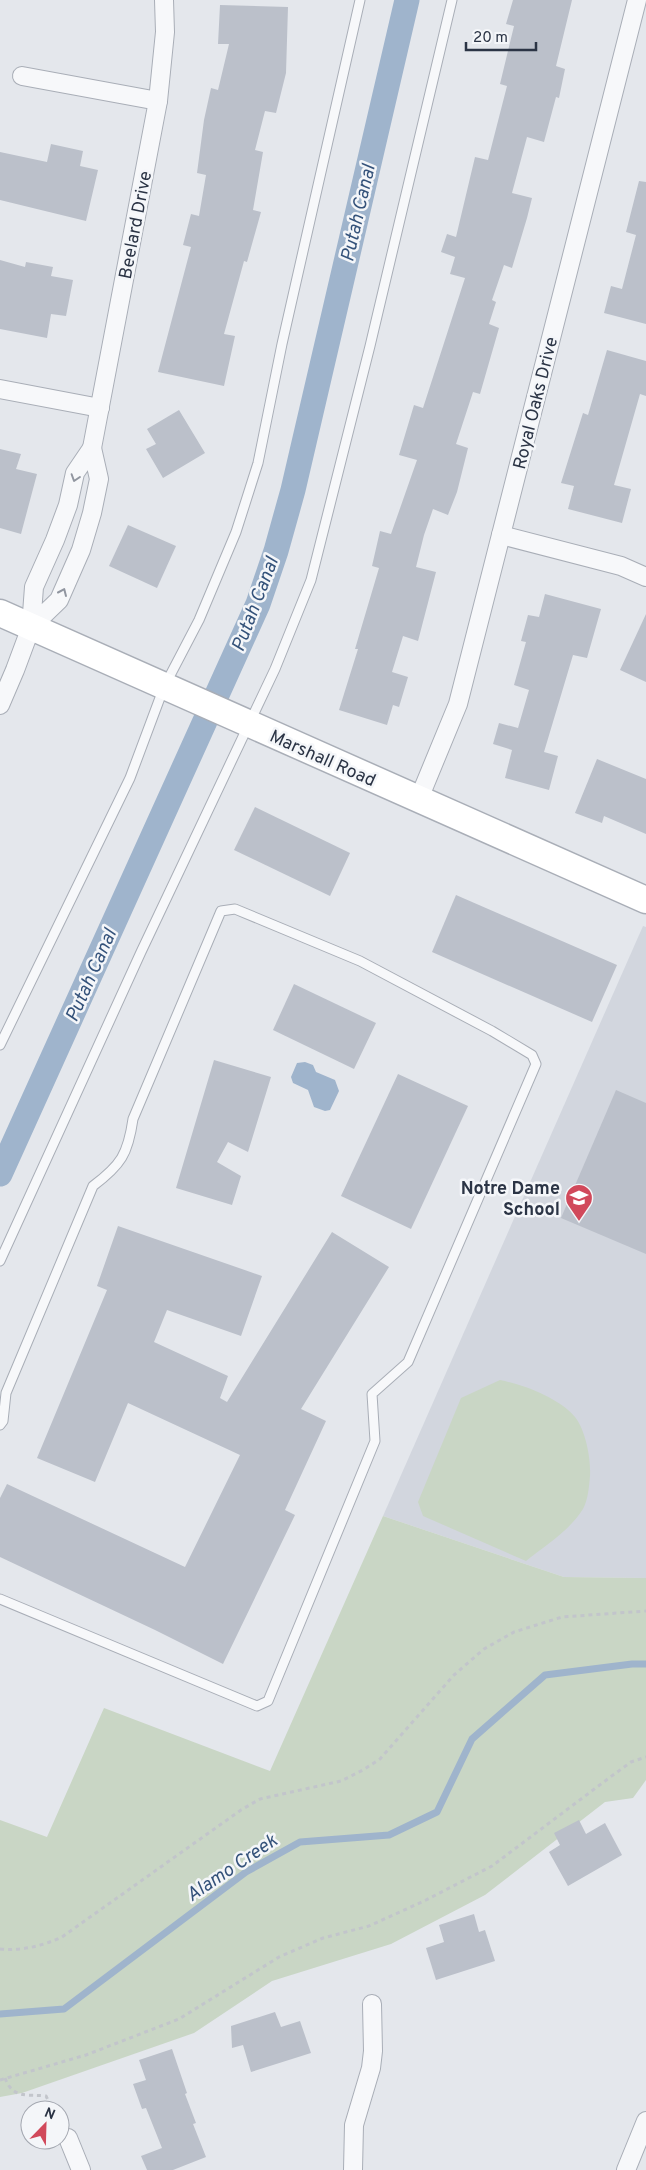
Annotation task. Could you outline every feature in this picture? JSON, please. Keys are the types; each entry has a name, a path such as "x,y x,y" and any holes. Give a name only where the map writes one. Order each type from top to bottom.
{"street":[{"name":"Beelard Drive","path":"0,705 30,627 34,588 68,505 75,474 92,448 158,101 165,32 164,0"},
{"name":"Royal Oaks Drive","path":"418,801 458,704 637,0"},
{"path":"22,76 158,101"},
{"path":"0,389 100,408"},
{"name":"Beelard Drive","path":"30,627 59,600 81,550 92,513 99,479 92,448"},
{"path":"501,535 621,566 646,577"},
{"name":"Marshall Road","path":"0,613 418,801 646,900"},
{"path":"353,2170 354,2125 371,2068 373,2051 372,2004"},
{"path":"626,2170 646,2121"},
{"path":"70,2143 81,2170"}],"lane":[{"path":"0,1045 130,778 170,690 236,532 258,463 282,344 360,0"},
{"path":"0,1261 141,952 206,818 294,627 313,572 370,346 452,0"},
{"path":"0,1425 4,1421 6,1393 93,1186 114,1170 126,1151 130,1141 133,1119 221,912 235,909 360,961 532,1054 536,1064 408,1362 372,1394 375,1442 268,1701 257,1706 0,1599"}],"path":[{"path":"0,1949 12,1950 42,1946 62,1937 241,1810 260,1799 341,1781 363,1770 380,1758 454,1675 484,1649 514,1632 562,1616 646,1611"},
{"path":"0,2080 86,2055 179,2019 279,1957 323,1938 369,1926 492,1866 616,1772 631,1762 646,1757"},
{"path":"6,2078 9,2088 14,2093 46,2096 48,2100"}],"shaded area":[{"name":"Notre Dame School","path":"643,926 646,927 646,1578 564,1577 383,1516"}],"green space":[{"path":"500,1380 540,1393 568,1410 579,1423 589,1454 589,1485 583,1509 564,1531 526,1561 423,1516 418,1502 461,1398"},
{"path":"383,1516 564,1577 646,1578 646,1780 633,1798 605,1802 485,1895 391,1944 272,1981 194,2033 22,2093 0,2097 0,1820 47,1837 104,1708 270,1771"}],"water":[{"path":"305,1062 313,1065 316,1072 335,1080 339,1091 330,1110 325,1111 314,1107 308,1090 293,1083 291,1077 297,1063"}],"building":[{"path":"513,0 572,0 556,66 565,69 559,98 556,97 544,142 527,137 512,193 532,198 512,268 504,265 492,300 496,302 489,324 499,328 480,394 473,392 456,444 468,448 457,492 448,515 433,509 424,535 416,567 436,572 418,641 403,636 392,672 408,677 399,707 393,705 387,725 339,710 358,649 355,649 379,568 372,566 380,531 391,534 417,460 399,455 414,405 423,408 465,278 450,274 455,257 441,252 447,234 456,237 475,157 488,160 507,86 500,84 514,26 506,24"},
{"path":"220,5 288,7 286,73 276,113 265,111 255,150 263,152 253,210 261,212 247,262 244,261 224,334 235,336 224,386 158,372 191,247 183,245 191,214 199,216 206,175 197,173 204,120 211,88 218,90 229,44 218,44"},
{"path":"51,144 83,151 80,166 98,170 86,221 0,200 0,152 47,162"},
{"path":"639,181 646,182 646,324 604,313 611,286 622,289 636,235 626,232"},
{"path":"0,260 25,267 26,262 53,267 51,276 73,280 66,316 51,314 47,338 0,329"},
{"path":"607,350 646,361 646,396 640,394 614,485 631,489 622,523 568,509 574,486 561,483 583,413 588,415"},
{"path":"179,410 205,453 163,478 146,449 156,444 147,429"},
{"path":"0,449 21,454 16,469 37,474 21,534 0,528"},
{"path":"128,525 176,546 157,588 109,566"},
{"path":"545,594 601,609 587,658 573,655 544,752 558,756 549,790 505,778 512,750 493,744 499,723 518,728 529,690 514,685 526,642 521,641 528,615 539,617"},
{"path":"646,614 646,682 620,670"},
{"path":"597,759 646,779 646,834 604,816 602,823 575,813"},
{"path":"255,807 350,853 330,896 234,850"},
{"path":"456,895 617,965 592,1022 432,952"},
{"path":"294,984 376,1023 354,1069 273,1030"},
{"path":"214,1060 271,1077 248,1152 228,1142 217,1162 241,1176 232,1205 176,1188"},
{"path":"398,1074 468,1106 411,1229 341,1196"},
{"path":"616,1090 646,1103 646,1254 561,1218"},
{"path":"118,1226 262,1276 241,1336 167,1310 154,1342 228,1376 220,1398 227,1402 332,1232 389,1267 301,1409 326,1421 285,1510 295,1515 223,1664 0,1557 0,1498 7,1484 185,1567 240,1455 128,1403 95,1482 37,1458 107,1290 97,1286"},
{"path":"579,1820 586,1834 605,1823 622,1855 568,1886 549,1852 560,1845 554,1833"},
{"path":"474,1914 479,1932 485,1930 495,1961 436,1980 426,1948 444,1942 439,1925"},
{"path":"275,2012 281,2027 300,2021 311,2053 251,2072 243,2045 232,2048 231,2026"},
{"path":"172,2049 187,2093 185,2094 196,2123 193,2124 206,2157 173,2170 147,2170 141,2156 162,2148 146,2108 142,2109 133,2084 146,2080 139,2060"}],"waterway":[{"name":"Putah Canal","path":"0,1174 258,604 276,551 293,490 407,0"},
{"name":"Alamo Creek","path":"0,2014 64,2009 246,1872 300,1842 389,1835 437,1812 472,1739 545,1675 632,1664 646,1664"}],"place":[{"name":"Notre Dame School","path":"579,1222"}]}
